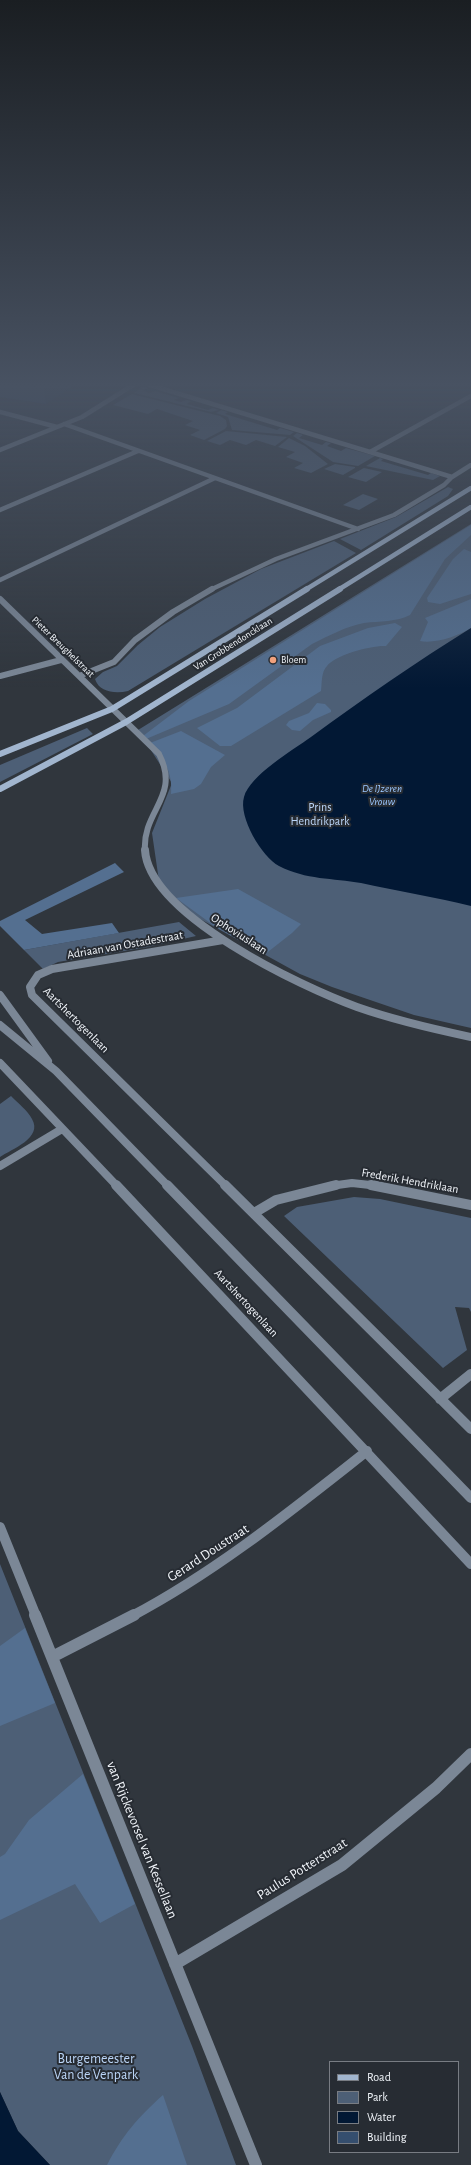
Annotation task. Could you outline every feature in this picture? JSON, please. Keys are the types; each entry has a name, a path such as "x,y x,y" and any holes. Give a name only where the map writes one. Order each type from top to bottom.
{"main road":[{"name":"Van Grobbendoncklaan","path":"0,754 112,709 471,488"},
{"name":"Van Grobbendoncklaan","path":"0,789 126,722 471,507"}],"street":[{"path":"0,510 56,486"},
{"path":"0,580 198,486"},
{"path":"238,486 358,529"},
{"path":"79,676 114,662 135,640 173,612 225,582 276,559 394,514 442,486"},
{"name":"Pieter Breughelstraat","path":"0,599 126,722"},
{"path":"0,676 61,660"},
{"name":"Ophoviuslaan","path":"126,722 159,754 166,766 167,781 163,795 148,823 144,844 147,866 166,892 192,917 223,940 286,977 329,997 372,1013 471,1037"},
{"name":"Adriaan van Ostadestraat","path":"33,980 41,973 52,969 223,940"},
{"name":"Aartshertogenlaan","path":"33,980 30,987 32,995 471,1429"},
{"name":"Aartshertogenlaan","path":"0,994 56,1071"},
{"name":"Aartshertogenlaan","path":"0,1024 56,1071 471,1498"},
{"name":"Aartshertogenlaan","path":"0,1063 219,1293 471,1564"},
{"path":"0,1166 62,1129"},
{"name":"Frederik Hendriklaan","path":"254,1213 276,1200 325,1187 352,1183 385,1187 471,1205"},
{"path":"440,1399 471,1374"},
{"name":"Gerard Doustraat","path":"52,1657 175,1592 265,1532 366,1451"},
{"name":"van Rijckevorsel van Kessellaan","path":"0,1526 256,2165"},
{"name":"Paulus Potterstraat","path":"175,1964 342,1865 436,1788 471,1754"}],"green space":[{"path":"448,487 453,489 448,496 361,550 340,539 396,517"},
{"path":"363,494 378,499 359,510 343,505"},
{"name":"Prins Hendrikpark","path":"471,524 471,1028 414,1015 332,987 300,974 191,914 159,881 152,833 172,783 138,730"},
{"path":"334,541 356,553 128,691 108,691 100,687 97,683 95,679 103,672 117,666 138,645 160,627 205,599 261,569"},
{"path":"87,728 93,734 0,782 0,765"},
{"path":"179,922 196,936 148,947 58,962 43,969 24,950"},
{"path":"11,1096 32,1119 34,1126 33,1132 25,1142 0,1157 0,1104"},
{"path":"354,1197 380,1199 471,1218 471,1312 469,1308 455,1307 467,1350 443,1368 284,1216 297,1207"},
{"name":"Burgemeester Van de Venpark","path":"0,1564 192,2046 236,2165 50,2165 18,2131 0,2092"}],"shaded area":[{"path":"471,525 471,535 445,559 410,615 394,620 351,626 312,644 229,704 146,739 143,736 189,701"},
{"path":"464,549 471,552 471,594 440,604 428,602 427,598 453,559"},
{"path":"471,599 471,628 446,639 426,642 420,641 428,622 425,618"},
{"path":"395,623 402,627 386,646 372,647 354,652 331,662 325,668 322,678 321,691 231,746 220,746 197,728 237,708 320,646 368,628"},
{"path":"317,703 325,704 331,712 313,720 300,731 292,730 286,725 289,721 309,713"},
{"path":"181,731 225,755 211,767 201,784 194,789 171,794 171,779 169,772 163,760 150,743"},
{"path":"115,863 124,872 25,920 42,934 112,923 119,933 24,950 0,926 0,921"},
{"path":"238,889 301,924 264,955 213,925 176,898"},
{"path":"25,1628 55,1703 0,1726 0,1646"},
{"path":"83,1774 135,1904 100,1923 75,1884 0,1920 0,1857 5,1854 29,1820"},
{"path":"163,2095 187,2165 107,2165 131,2127"}],"water":[{"name":"De IJzeren Vrouw","path":"471,628 471,906 361,883 299,874 289,871 272,861 253,836 245,815 243,805 244,797 254,780 273,764 370,695"},
{"path":"0,2092 18,2131 50,2165 0,2165"}],"place":[{"name":"Bloem","path":"273,660"}]}
